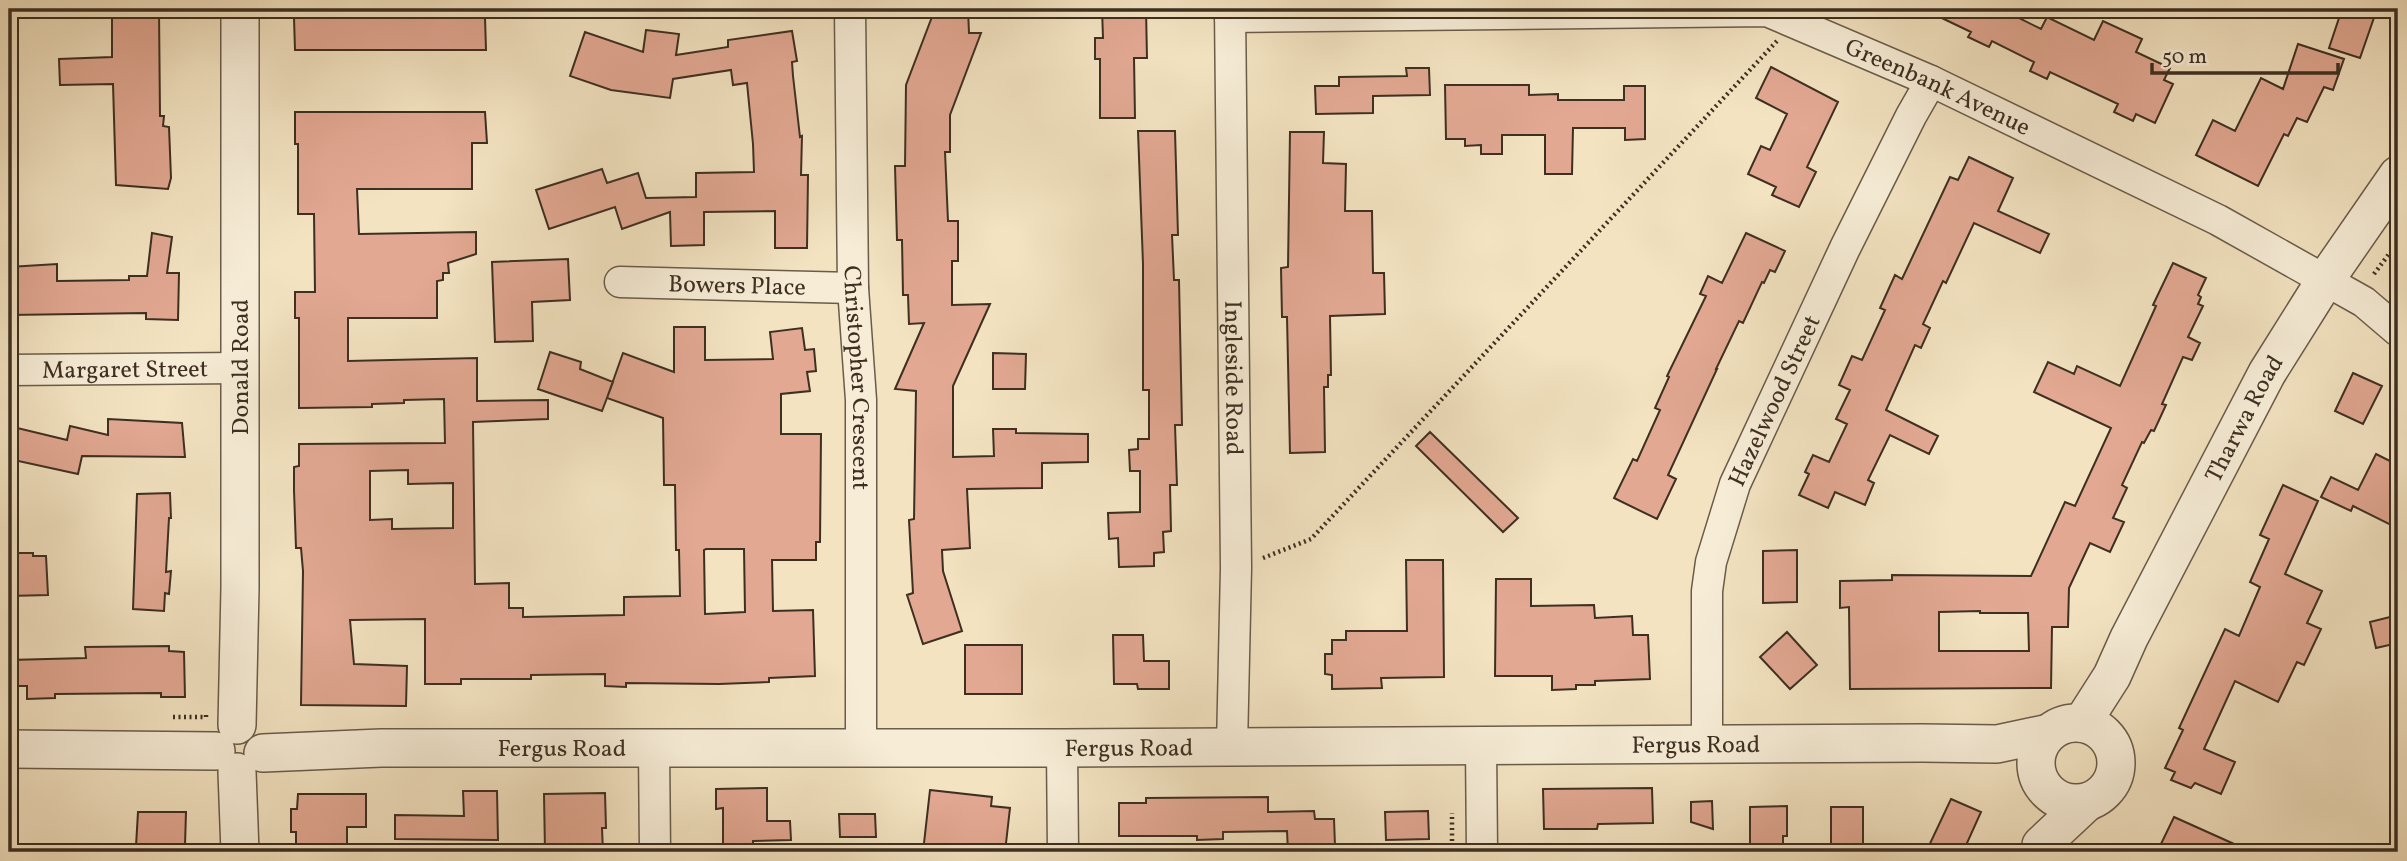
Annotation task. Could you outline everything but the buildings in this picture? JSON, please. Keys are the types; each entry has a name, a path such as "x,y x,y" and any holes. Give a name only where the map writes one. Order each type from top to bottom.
{"street":[{"name":"Donald Road","path":"240,9 240,852"},
{"name":"Christopher Crescent","path":"850,9 853,288 861,400 861,748"},
{"name":"Greenbank Avenue","path":"1230,13 1768,10 1931,81 2218,220 2364,302 2398,331"},
{"name":"Ingleside Road","path":"1230,13 1236,568 1232,746"},
{"name":"Hazelwood Street","path":"1707,743 1707,591 1711,562 1735,484 1845,248 1931,81"},
{"name":"Tharwa Road","path":"2080,732 2112,676 2129,638 2267,373 2326,279 2398,175"},
{"name":"Bowers Place","path":"620,282 853,288"},
{"name":"Margaret Street","path":"9,370 240,368"},
{"name":"Fergus Road","path":"9,749 1997,744 2080,732"},
{"path":"2080,732 2115,751 2117,764 2114,777 2099,797 2087,803 2040,849 2041,781 2038,749 2080,732"},
{"path":"1997,744 2065,803 2087,803"},
{"path":"1481,746 1482,852"},
{"path":"1062,748 1063,852"},
{"path":"654,749 654,852"}],"path":[{"path":"1236,568 1311,540 1777,41 1768,10"},
{"path":"2374,274 2398,242"},
{"path":"167,718 206,717 206,704"}]}
